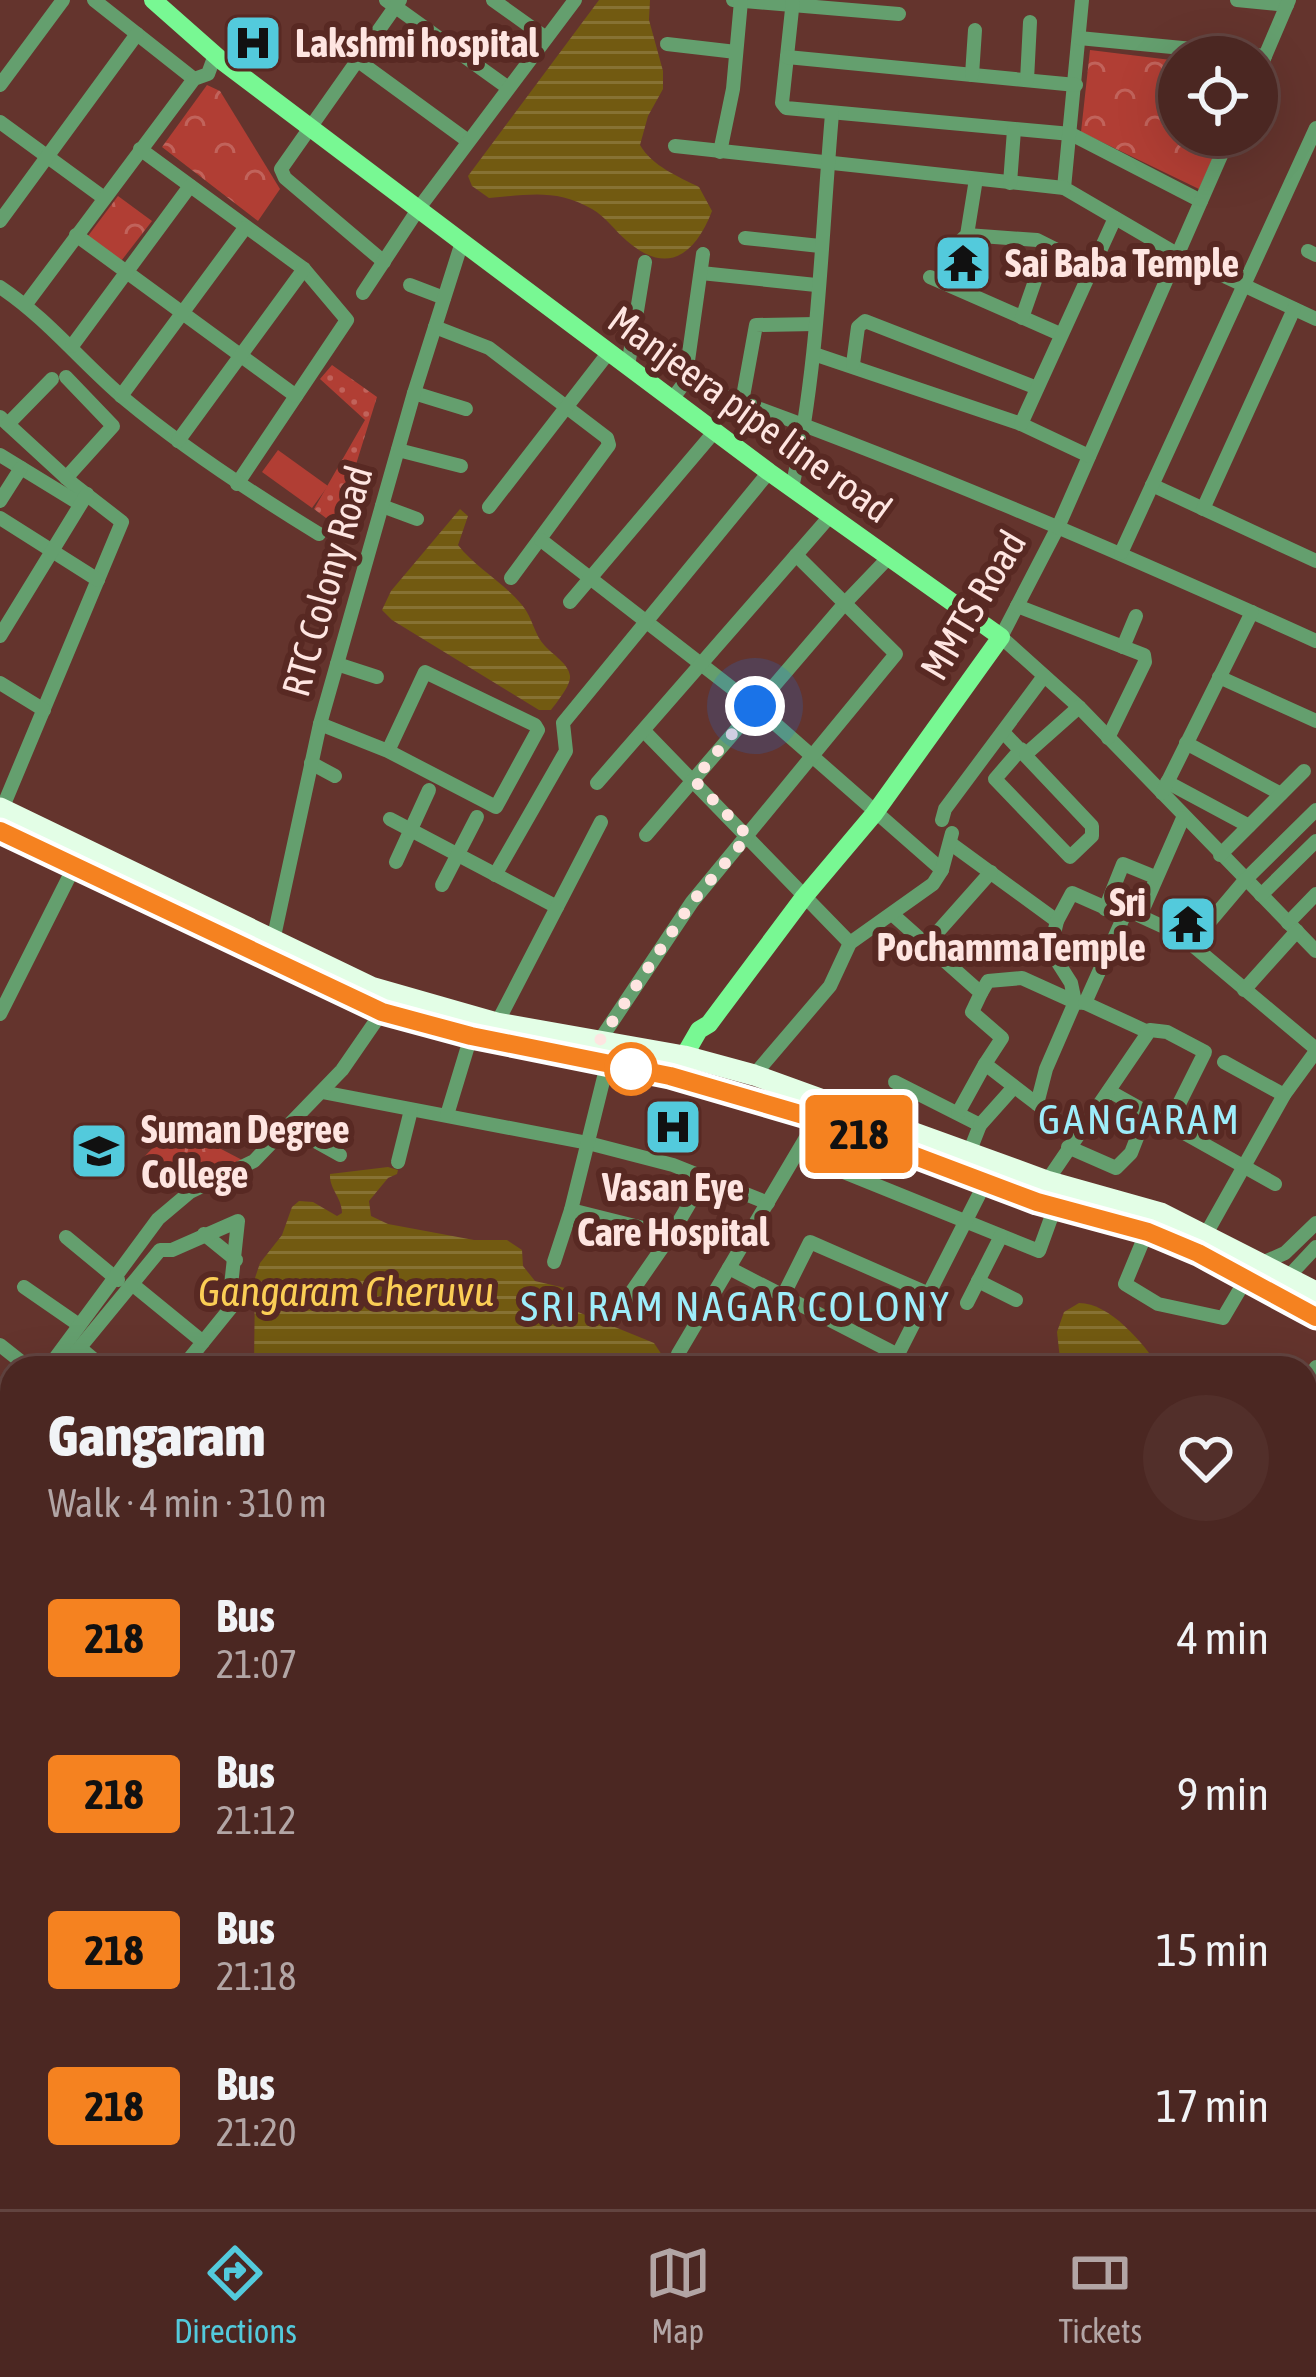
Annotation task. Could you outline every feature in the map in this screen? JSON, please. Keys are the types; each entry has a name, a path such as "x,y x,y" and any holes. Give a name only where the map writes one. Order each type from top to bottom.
{"highway":[{"path":"1,816 74,867 376,1009 471,1036 600,1040 754,1075 1047,1181 1137,1204 1262,1262 1294,1271 1316,1292"},
{"path":"1,816 371,987 607,1065 670,1076 817,1119 1055,1207 1148,1232 1316,1317"}],"main road":[{"path":"135,0 196,39"},
{"path":"153,0 196,39"},
{"name":"Manjeera pipe line road","path":"196,39 213,57 608,352 679,390 715,431 1001,637"},
{"name":"MMTS Road","path":"690,1058 699,1030 709,1024 804,897 874,814 1001,637"}],"street":[{"path":"0,85 63,0"},
{"path":"94,0 196,78"},
{"path":"493,0 546,38"},
{"path":"364,293 419,208 575,0"},
{"path":"720,152 736,52 737,0 898,14"},
{"path":"1064,188 1082,0"},
{"path":"1237,0 1288,3 1274,36"},
{"path":"384,262 285,178 282,163 394,2 507,87"},
{"path":"793,3 782,103 786,108 1071,134 1201,201"},
{"path":"1027,80 1030,22"},
{"path":"972,75 975,30"},
{"path":"0,221 137,34"},
{"path":"1079,38 1158,46"},
{"path":"667,44 736,52"},
{"path":"26,304 196,78 208,74 213,57"},
{"path":"787,57 1076,85"},
{"path":"357,61 468,141"},
{"path":"792,488 814,354 832,114"},
{"path":"0,122 104,198"},
{"path":"1121,553 1316,128"},
{"path":"1010,183 1014,130"},
{"path":"675,146 1064,188 1177,254 1316,319"},
{"path":"140,149 304,269 347,320 237,484"},
{"name":"MMTS Road","path":"1001,637 1059,525 1221,156"},
{"path":"976,179 961,240 1036,240 1091,267"},
{"path":"72,346 190,186"},
{"path":"1021,424 1115,218"},
{"path":"122,396 245,228"},
{"path":"76,236 296,396"},
{"path":"746,238 820,246"},
{"name":"RTC Colony Road","path":"274,941 320,724 462,242"},
{"path":"703,254 679,390 742,402 806,424 1059,525 1316,641"},
{"path":"628,366 645,262"},
{"path":"178,441 304,269"},
{"path":"701,273 817,285"},
{"path":"930,277 1060,334"},
{"path":"1022,318 1036,278"},
{"path":"410,285 444,298"},
{"path":"0,287 26,304 122,396 178,441 319,534"},
{"path":"1203,508 1294,310"},
{"path":"853,364 858,327 865,321 1037,388"},
{"path":"742,402 756,325 815,324"},
{"path":"435,327 482,344 607,438 609,445 511,578"},
{"path":"489,507 608,352"},
{"path":"814,354 1021,424 1089,456"},
{"path":"66,478 113,426 59,378 4,420 83,499"},
{"path":"414,393 466,409"},
{"path":"570,602 715,431"},
{"path":"398,450 461,466"},
{"path":"0,455 122,522 1,816"},
{"path":"0,501 21,468"},
{"path":"495,875 566,751 563,723 769,472"},
{"path":"1152,485 1316,561"},
{"path":"0,636 83,499"},
{"path":"382,506 417,519"},
{"path":"597,783 831,515"},
{"path":"0,518 98,580"},
{"path":"541,540 755,706 942,870"},
{"path":"600,1040 692,902 896,654 796,555"},
{"path":"646,835 844,603 890,556"},
{"path":"1017,606 1144,655 1145,662 1108,737"},
{"path":"1164,788 1252,612"},
{"path":"1124,647 1136,616"},
{"path":"1001,637 1164,788 1183,818 1315,947"},
{"path":"337,664 377,677"},
{"path":"320,724 388,751 496,807 538,730 425,672 388,751"},
{"path":"754,1075 830,986 850,943 926,891 942,870 948,832 945,809 1044,676"},
{"path":"1220,677 1316,721"},
{"path":"0,683 44,710"},
{"path":"1003,732 1023,752 1092,826 1092,836 1070,857 995,779 1023,752 1078,707"},
{"path":"644,731 850,943"},
{"path":"1186,743 1281,794"},
{"path":"311,763 335,776"},
{"path":"1220,855 1304,771"},
{"path":"1164,788 1249,826"},
{"path":"396,862 429,790"},
{"path":"1206,1234 1284,1095 1316,1050 1191,944 1245,880 1316,810"},
{"path":"442,885 477,817"},
{"path":"1177,933 1140,916 1183,818"},
{"path":"390,819 557,908"},
{"path":"520,1035 557,908 601,822"},
{"path":"948,832 991,872 1057,921"},
{"path":"1262,895 1316,841"},
{"path":"1105,909 1123,864 1155,877"},
{"path":"0,1014 74,867"},
{"path":"927,944 991,872"},
{"path":"1037,1104 1046,1070 1080,1003 1124,916 1072,893 1057,921 1050,950 1080,1003"},
{"path":"1244,990 1316,894"},
{"path":"892,914 981,993"},
{"path":"958,1113 1002,1038 971,1012 988,981 1013,977 1148,1032 1167,1032 1205,1052 1168,1124"},
{"path":"57,1356 158,1220 180,1201 254,1161 322,1092 376,1009"},
{"path":"1047,1181 1148,1032"},
{"path":"447,1115 471,1036"},
{"path":"1224,1062 1284,1095"},
{"path":"985,1064 1037,1104 1072,1140 1116,1168 1131,1153 1140,1130"},
{"path":"554,1262 607,1065"},
{"path":"896,1082 980,1125"},
{"path":"969,1153 980,1125 1014,1087"},
{"path":"1109,1091 1275,1184"},
{"path":"322,1092 588,1143 705,1177 768,1203"},
{"path":"398,1162 411,1109"},
{"path":"678,1354 817,1119"},
{"path":"288,1126 340,1155"},
{"path":"799,1154 1039,1251 1055,1207"},
{"path":"619,1310 705,1177"},
{"path":"898,1356 986,1181"},
{"path":"571,1210 671,1234"},
{"path":"73,1356 160,1250 172,1250 238,1221 233,1305 192,1356"},
{"path":"1262,1262 1285,1252 1316,1223"},
{"path":"1148,1232 1126,1284 1158,1304 1223,1318 1246,1279"},
{"path":"204,1234 236,1260"},
{"path":"968,1304 1000,1236"},
{"path":"66,1237 132,1283 203,1342"},
{"path":"783,1296 810,1242 929,1294"},
{"path":"1285,1252 1294,1271 1316,1247"},
{"path":"729,1268 885,1356"},
{"path":"978,1281 1016,1300"},
{"path":"24,1287 79,1325"},
{"path":"80,1348 90,1356"}],"green space":[{"path":"1090,50 1158,58 1158,156 1214,156 1199,189 1081,132"},
{"path":"207,85 220,91 280,189 258,221 162,147"},
{"path":"118,196 152,221 118,265 85,240"},
{"path":"332,365 377,397 339,519 330,521 314,509 365,420 320,379"},
{"path":"278,450 328,486 312,508 262,472"},
{"path":"175,1125 246,1162 182,1192 143,1158"}],"water":[{"path":"599,0 650,0 649,20 663,89 648,116 640,145 659,165 699,187 712,211 697,239 678,256 641,252 579,202 541,195 489,198 472,186 468,176"},
{"path":"460,509 468,516 458,545 522,605 541,642 569,672 568,684 551,710 539,710 382,610 391,591"},
{"name":"Gangaram Cheruvu","path":"398,1170 369,1201 371,1216 388,1224 474,1240 507,1240 522,1250 523,1266 535,1281 565,1288 569,1303 578,1312 654,1343 662,1356 254,1356 255,1278 260,1263 282,1235 299,1201 313,1202 337,1216 342,1213 330,1174"},
{"path":"1079,1303 1102,1310 1135,1336 1151,1356 1060,1356 1057,1332 1064,1312"}],"bus line":[{"name":"218","path":"0,831 382,1012 443,1030 670,1076 817,1119 1037,1202 1148,1232 1198,1253 1316,1317"}],"place":[{"name":"Lakshmi hospital","path":"253,43"},
{"name":"Sai Baba Temple","path":"963,263"},
{"name":"Sri PochammaTemple","path":"1188,924"},
{"name":"Vasan Eye Care Hospital","path":"673,1127"},
{"name":"Suman Degree College","path":"99,1151"}],"district":[{"name":"GANGARAM","path":"1140,1119"},
{"name":"SRI RAM NAGAR COLONY","path":"736,1306"}],"route":[{"path":"631,1069 600,1040 692,902 748,836 694,780 755,706"}]}
